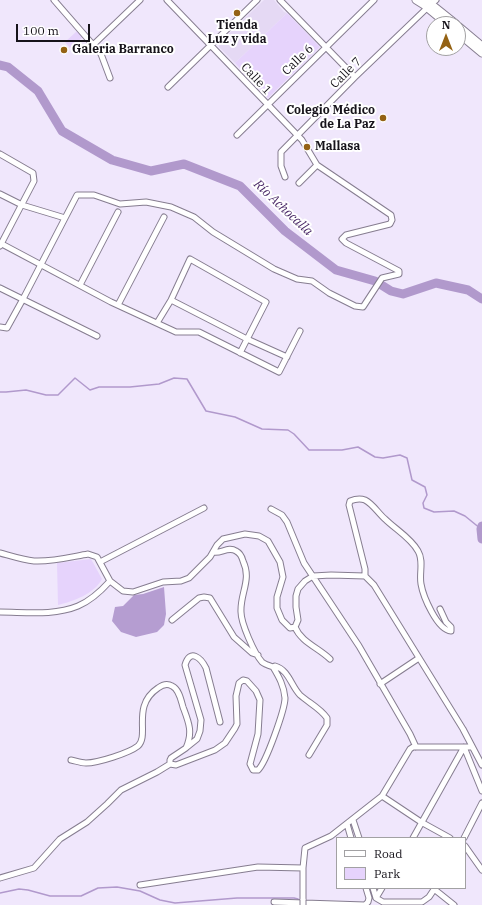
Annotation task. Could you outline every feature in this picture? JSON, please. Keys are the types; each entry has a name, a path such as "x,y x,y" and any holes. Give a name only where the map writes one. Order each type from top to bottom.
{"main road":[{"path":"416,0 430,3 446,16"},
{"path":"430,3 441,16"},
{"path":"466,33 482,46"},
{"path":"466,40 482,53"}],"street":[{"path":"54,0 101,54 110,78"},
{"path":"93,46 140,0"},
{"name":"Calle 1","path":"168,0 302,140 317,165"},
{"path":"168,87 257,0"},
{"path":"280,0 355,77"},
{"name":"Calle 6","path":"237,135 374,0"},
{"name":"Calle 7","path":"285,177 280,166 281,152 430,3"},
{"path":"0,154 32,173 34,181 1,244 118,305 176,332 199,332 280,372 300,331"},
{"path":"0,327 6,328 23,299 77,195 94,195 120,204 146,202 171,207 194,217 213,232 274,269 297,279 312,281 329,293 355,306 363,307 382,278 398,275 400,272 346,243 343,238 346,235 387,225 392,222 391,215 317,165 299,183"},
{"path":"0,194 22,205 65,218"},
{"path":"80,285 118,212"},
{"path":"118,305 164,217"},
{"path":"157,323 171,300 190,259 266,302 240,353"},
{"path":"0,288 97,336"},
{"path":"171,300 247,339 287,357"},
{"path":"365,576 365,569 349,505 350,501 358,499 364,499 369,503 385,520 414,545 421,558 420,582 423,594 439,624 446,630 450,631 451,627 446,622 440,609"},
{"path":"100,562 204,508"},
{"path":"271,509 282,515 287,522 304,563 360,646 416,747"},
{"path":"0,553 35,561 88,554 94,555 100,562 110,581 124,591 133,592 163,582 181,581 189,578 204,563 220,541 237,535 254,534 268,541 274,550 282,570 283,577 277,597 277,608 287,626 290,628 295,627"},
{"path":"213,552 217,553 229,549 237,552 242,558 246,567 247,577 241,611 243,624 262,663 273,667 277,666 282,670 299,694 312,703 327,718 327,725 309,756"},
{"path":"330,659 323,652 298,634 295,627 298,620 296,607 297,592 301,586 313,576 365,576 374,584 460,723 471,747 482,765"},
{"path":"0,612 29,613 69,609 92,598 110,581"},
{"path":"172,620 199,598 210,598 234,637 252,654 258,655"},
{"path":"170,764 171,758 197,739 200,731 201,720 185,665 187,659 191,656 197,656 202,660 206,668 220,722"},
{"path":"380,684 419,658"},
{"path":"0,878 34,868 60,839 87,822 120,790 170,764 176,765 215,750 225,743 236,728 237,689 239,683 243,680 247,681 256,691 260,700 258,734 250,764 253,770 256,771 260,769 277,727 285,700 283,686 273,667"},
{"path":"71,760 85,764 127,752 137,746 141,740 143,706 155,690 163,685 172,686 177,691 188,717 191,729 186,748"},
{"path":"303,902 303,868 305,848 331,836 354,820 382,796 410,749 416,747 471,747"},
{"path":"464,747 482,791"},
{"path":"413,837 464,747"},
{"path":"382,796 421,822 448,837"},
{"path":"465,837 482,803"},
{"path":"354,820 359,837"},
{"path":"347,824 351,837"},
{"path":"466,847 482,870"},
{"path":"140,885 258,867 303,868"},
{"path":"274,902 365,905 369,898 366,889"},
{"path":"373,889 376,898 383,902 422,902 429,898 434,889 454,905"},
{"path":"376,898 381,889"}],"shaded area":[{"path":"264,0 274,0 284,12 287,13 235,63 219,47 219,43"},
{"path":"164,587 166,614 164,625 157,632 136,637 121,632 112,621 115,607 123,606 134,595 143,594"}],"green space":[{"path":"287,13 320,47 268,98 235,63"},
{"path":"77,31 83,37 70,48 65,42"},
{"path":"91,559 102,579 89,593 58,605 57,563"}],"waterway":[{"name":"Río Achocalla","path":"0,65 8,67 38,91 62,131 112,160 151,171 184,164 240,186 285,231 336,270 375,281 391,291 403,294 436,283 468,290 482,299"},
{"path":"0,392 26,390 46,395 58,395 75,378 90,390 99,387 130,387 159,384 174,378 187,379 206,411 235,417 262,429 288,430 294,434 309,450 342,450 358,447 375,457 383,458 400,455 407,458 412,480 425,487 427,495 423,503 424,508 434,512 454,511 465,516 481,529"},
{"name":"Río Achocalla","path":"482,526 482,539"},
{"path":"0,893 19,889 50,896 81,896 98,888 117,887 140,891 160,900 175,903 237,898 294,898 298,899 299,902"},
{"path":"307,901 315,901"}],"place":[{"name":"Tienda Luz y vida","path":"237,13"},
{"name":"Galeria Barranco","path":"64,50"},
{"name":"Colegio Médico de La Paz","path":"383,118"},
{"name":"Mallasa","path":"307,147"}]}
